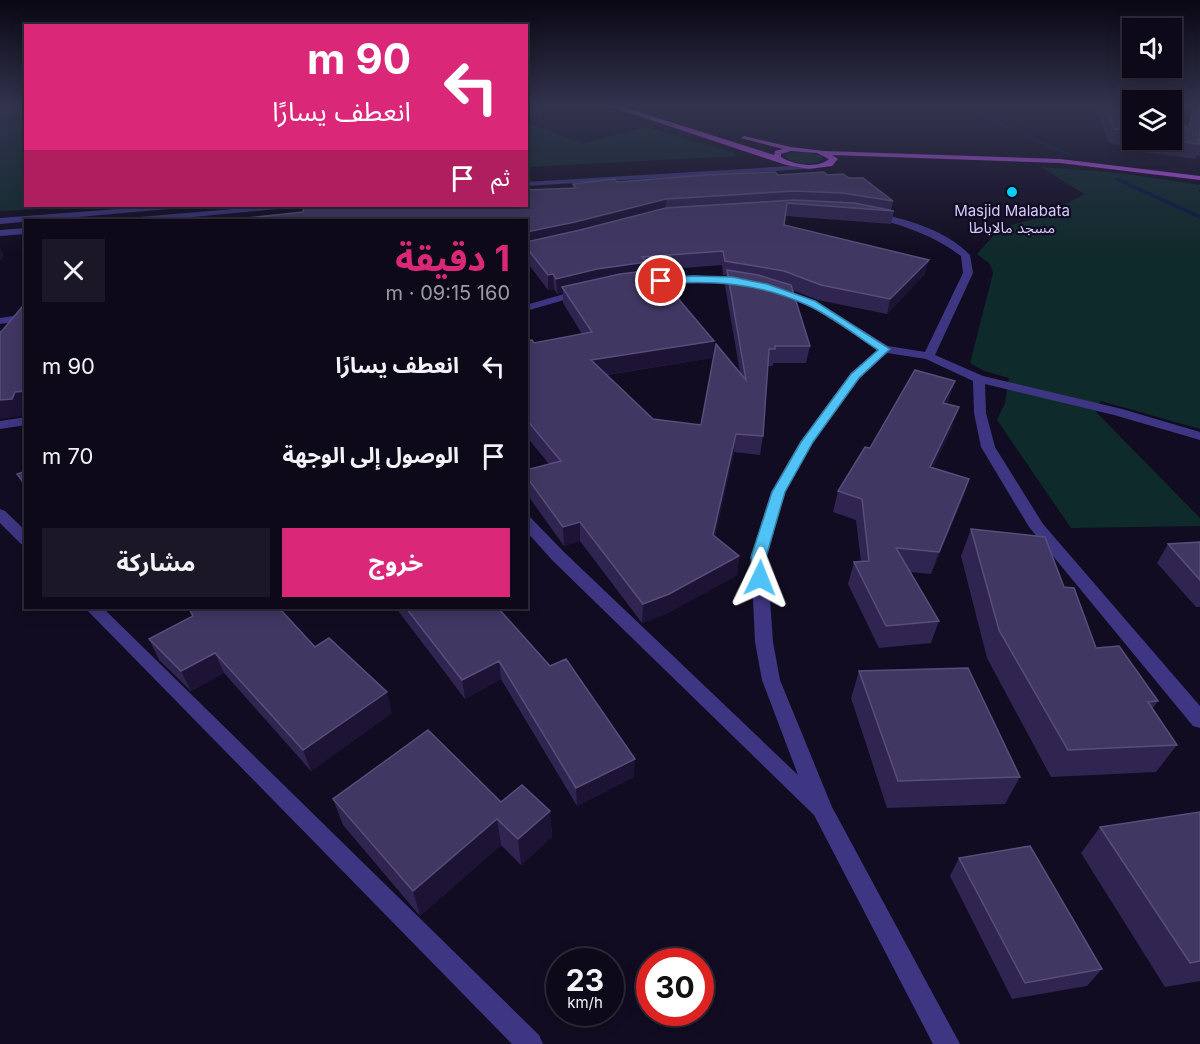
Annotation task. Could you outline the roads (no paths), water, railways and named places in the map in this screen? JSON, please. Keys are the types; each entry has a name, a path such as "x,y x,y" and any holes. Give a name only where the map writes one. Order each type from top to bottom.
{"main road":[{"path":"767,155 787,164 806,166 918,156"},
{"path":"828,155 834,159 829,164"},
{"path":"879,155 1060,161 1200,178"}],"street":[{"path":"754,160 777,158"},
{"path":"550,173 732,162"},
{"path":"528,184 806,166"},
{"path":"0,221 168,207"},
{"path":"150,219 277,207"},
{"path":"860,213 889,218 926,231 965,255 968,273 928,356"},
{"path":"0,233 24,231"},
{"path":"633,284 693,278 732,280 763,286 812,303 885,349 928,356 980,379 1118,412 1200,436"},
{"path":"528,307 555,298 588,291"},
{"path":"0,321 24,317"},
{"path":"885,349 855,376 807,442 778,492 759,557 764,642 771,680 823,811 947,1044"},
{"path":"980,379 980,414 988,447 1037,527 1200,720"},
{"path":"0,425 24,421"},
{"path":"0,514 24,538"},
{"path":"528,523 558,556 823,811"},
{"path":"94,609 530,1044"}],"waterway":[{"path":"1117,179 1200,217"}],"place":[{"name":"Masjid Malabata مسجد مالاباطا","path":"1012,192"}]}
